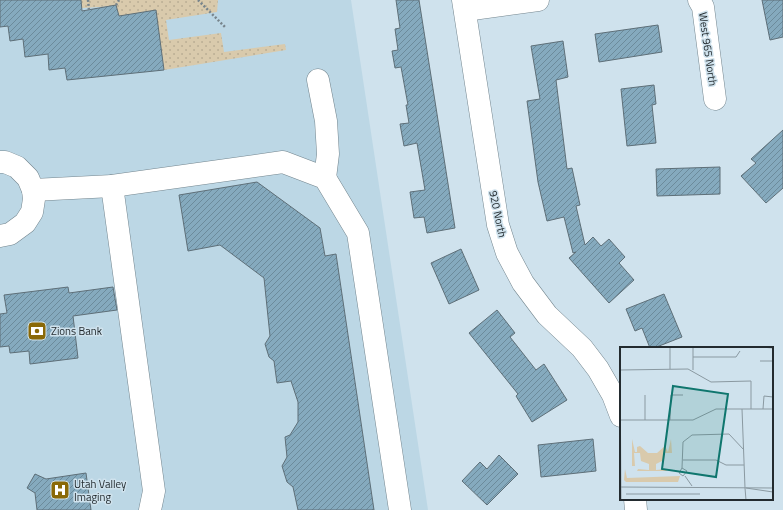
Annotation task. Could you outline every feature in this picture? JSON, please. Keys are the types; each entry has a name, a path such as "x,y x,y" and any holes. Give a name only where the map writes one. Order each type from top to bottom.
{"street":[{"path":"464,5 538,0"},
{"name":"West 965 North","path":"699,0 702,7 715,99"},
{"name":"920 North","path":"464,5 498,225 507,253 522,282 547,315 582,348 598,369 613,395 620,413"},
{"path":"318,80 326,121 328,147 325,178 358,233 400,510"},
{"path":"0,162 5,162 17,167 28,178 33,190 34,199 32,212 25,223 10,234 0,236"},
{"path":"33,190 112,186 283,162 325,178"},
{"path":"112,186 154,491 150,510"},
{"path":"635,500 636,510"}],"path":[{"path":"88,0 89,10"},
{"path":"116,6 118,0"},
{"path":"198,0 226,28"}],"shaded area":[{"path":"0,0 351,0 428,510 0,510"},
{"path":"81,0 218,0 217,12 166,20 169,40 221,33 224,52 285,44 286,50 164,70 155,11 119,16 116,6 82,8"}],"building":[{"path":"0,0 81,0 82,11 116,5 119,16 156,10 164,70 67,80 65,68 49,70 48,54 25,57 23,39 10,41 8,26 0,27"},
{"path":"396,0 419,0 455,228 427,233 424,217 414,218 410,192 425,190 417,143 404,146 400,124 409,123 406,105 408,105 401,67 395,68 392,51 398,50 395,29 400,28"},
{"path":"762,0 783,0 783,37 770,40"},
{"path":"658,25 662,52 599,62 595,34"},
{"path":"563,41 568,77 556,80 567,169 572,168 580,205 576,206 585,245 593,237 601,246 609,239 625,257 619,263 634,280 609,303 569,258 576,252 573,253 564,217 547,221 538,182 527,101 540,99 531,46"},
{"path":"654,85 656,104 652,105 656,143 627,146 621,89"},
{"path":"783,130 783,188 766,203 741,176 756,163 751,159"},
{"path":"720,167 720,194 657,196 656,169"},
{"path":"257,182 320,228 325,256 336,254 374,510 298,510 293,487 287,482 282,466 287,457 285,437 290,435 298,422 298,402 291,381 277,383 274,361 269,357 265,344 270,336 264,278 220,245 188,251 179,195"},
{"path":"461,249 479,290 449,304 431,263"},
{"name":"Zions Bank","path":"68,287 69,293 113,287 117,310 73,316 78,358 30,364 29,351 10,353 9,346 0,347 0,314 7,313 4,295"},
{"path":"664,294 682,337 657,347 650,347 642,328 635,331 626,309"},
{"path":"497,310 515,333 510,337 536,370 544,364 567,400 532,422 516,396 518,394 469,333"},
{"path":"593,439 596,471 541,477 538,445"},
{"path":"499,455 518,474 487,505 462,481 480,462 487,469"},
{"name":"Utah Valley Imaging","path":"86,473 91,510 37,510 35,493 27,488 35,474 46,479"}],"place":[{"name":"Zions Bank","path":"37,331"},
{"name":"Utah Valley Imaging","path":"60,490"}]}
